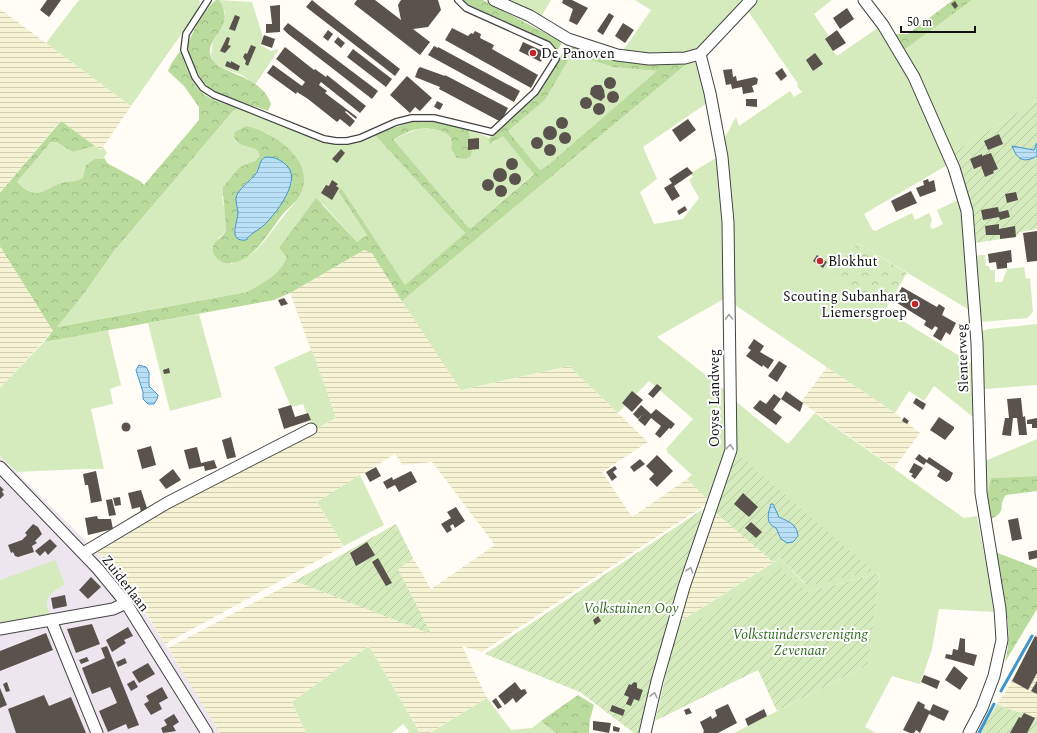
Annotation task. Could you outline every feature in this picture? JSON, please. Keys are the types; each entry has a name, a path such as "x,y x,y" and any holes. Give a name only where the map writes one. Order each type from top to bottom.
{"street":[{"path":"494,0 530,16 568,39 617,55 649,59 686,58 700,54 751,0"},
{"name":"Slenterweg","path":"864,0 883,25 914,77 954,168 967,211 977,343 981,493 1000,609 1002,640 994,676 982,708 969,733"},
{"name":"Ooyse Landweg","path":"645,733 657,681 684,587 731,450 728,222 722,157 710,93 700,54"},
{"path":"83,553 168,503 311,429"},
{"name":"Zuiderlaan","path":"0,468 83,553 126,603 207,733"},
{"path":"0,629 113,610 126,603"},
{"path":"51,620 97,733"}],"lane":[{"path":"208,0 186,34 185,44 188,63 203,88 214,95 324,139 347,141 412,118 434,118 492,132 534,92 556,59 553,51 548,45 466,8 458,0"}],"shaded area":[{"path":"0,9 131,106 101,150 60,121 0,193"},
{"path":"0,246 53,331 0,388"},
{"path":"364,250 372,252 461,390 569,366 648,442 602,472 632,517 687,479 704,495 708,503 482,652 462,646 487,698 430,733 420,733 369,646 292,702 306,733 220,733 168,648 295,581 430,633 397,568 413,558 431,589 495,545 432,462 403,465 395,454 317,502 344,546 165,644 138,600 111,566 97,552 152,517 336,418 290,293"},
{"path":"827,367 895,413 920,433 894,468 801,402"},
{"path":"0,456 111,566 129,588 222,733 0,733"},
{"path":"716,513 773,562 678,623 699,562"},
{"path":"1037,633 1037,719 1024,713 1008,710 997,704 1012,681"}],"green space":[{"path":"79,0 199,0 200,3 196,13 131,106 46,43"},
{"path":"216,0 219,0 224,10 224,19 222,26 211,45 210,52 212,59 224,69 251,81 259,87 266,94 271,104 268,111 232,99 211,89 204,82 193,63 188,47 191,36 208,8"},
{"path":"219,0 252,2 263,37 261,45 271,51 279,49 255,85 242,75 221,67 213,61 211,55 213,42 220,30 225,13"},
{"path":"464,0 483,0 562,42 558,50 535,36 463,2"},
{"path":"510,0 551,0 541,17"},
{"path":"635,0 746,0 697,51 652,55 623,51 651,10"},
{"path":"758,0 832,0 814,14 830,38 826,41 837,56 879,27 899,58 949,164 864,214 872,229 875,231 912,213 915,220 929,213 932,219 930,227 933,229 943,224 937,210 960,199 965,224 971,311 858,243 827,274 974,365 977,420 934,386 924,401 909,391 895,413 732,303 724,139 736,117 739,126 790,91 794,97 802,92 748,11"},
{"path":"953,0 972,0 904,50 894,34 908,34"},
{"path":"972,0 1037,0 1037,100 951,154 904,50"},
{"path":"568,44 605,57 627,62 689,62 402,301 372,253 364,250 290,293 274,300 44,342 53,331 0,246 0,193 61,121 95,146 73,152 56,142 51,142 17,182 25,189 36,193 58,184 83,178 86,165 95,159 105,159 107,163 140,181 144,185 199,120 199,107 184,86 168,71 180,51 190,75 200,90 215,100 240,108 234,110 114,251 86,291 57,327 247,292 271,277 285,262 286,256 279,248 316,198 357,242 367,235 338,191 341,188 405,285 465,233 374,134 412,122 427,120 468,130 472,152 471,156 465,159 457,158 451,149 452,143 447,134 435,129 417,129 393,139 468,227 471,228 534,174 503,136 490,144 488,139 536,97","holes":["572,54 613,67 657,71 548,165 540,170 508,131 545,100"]},
{"path":"572,54 613,67 658,71 548,165 540,170 508,131 545,100"},
{"path":"689,62 697,63 710,101 643,147 657,179 640,192 654,224 683,219 699,198 689,180 693,177 691,173 719,156 727,297 657,337 729,393 729,441 721,479 707,499 687,479 692,475 668,453 666,449 693,419 649,381 618,413 569,366 461,390 402,301"},
{"path":"1037,100 1037,229 1020,232 1016,237 974,243 970,209 951,154"},
{"path":"240,108 337,142 374,134 465,233 405,285 340,188 338,191 367,235 357,242 323,204 286,256 285,262 276,273 247,292 56,327 86,291 114,251 235,109","holes":["267,133 291,152 295,203 254,252 231,264 218,238 223,234 226,225 226,214 222,197 250,163 255,161 260,156 259,151 235,141"]},
{"path":"246,126 268,134 279,141 289,149 297,159 303,169 304,181 301,193 297,199 283,214 259,246 243,259 225,263 217,259 213,250 214,244 223,235 226,229 223,187 240,167 255,161 260,156 258,151 238,143 234,137 235,132","holes":["266,157 277,159 292,182 275,212 250,235 234,230 238,216 236,200 238,193 257,172 260,163"]},
{"path":"418,129 438,130 447,134 452,145 453,153 461,159 471,140 468,130 488,137 488,139 493,143 503,135 534,173 471,228 468,227 393,139"},
{"path":"51,142 56,142 73,152 95,146 101,150 103,147 107,153 104,157 105,159 96,159 87,174 81,180 65,182 37,193 31,192 17,182"},
{"path":"858,243 907,273 885,310 827,274"},
{"path":"978,255 985,255 986,266 989,266 990,270 995,270 995,282 1002,282 1007,269 1024,267 1026,279 1030,278 1033,312 1027,318 982,322 976,259"},
{"path":"199,314 222,397 170,411 148,323"},
{"path":"1037,324 1037,385 984,389 982,331 988,329"},
{"path":"108,330 121,385 110,389 113,404 91,409 104,469 17,472 0,456 0,388 44,342"},
{"path":"312,350 336,418 314,430 303,404 291,407 274,367"},
{"path":"734,400 788,444 815,413 964,518 977,516 995,612 939,609 932,649 920,684 892,676 865,727 876,733 734,733 868,665 880,573 808,592 675,636 678,623 780,558 805,584 732,449"},
{"path":"1037,439 1037,476 991,478 986,500 985,461"},
{"path":"732,449 873,571 808,586 780,558 773,562 716,513"},
{"path":"360,475 384,525 344,546 317,502"},
{"path":"1037,476 1037,491 1006,495 1002,502 1001,511 991,519 986,500 991,478"},
{"name":"Volkstuinen Ooy","path":"703,509 643,733 634,733 580,692 485,654"},
{"path":"396,524 413,558 398,569 431,634 295,581"},
{"path":"995,552 1037,568 1037,609 1005,662 1008,649 1008,621"},
{"path":"55,560 65,584 51,594 47,600 48,609 51,616 0,625 0,580"},
{"name":"Volkstuindersvereniging Zevenaar","path":"778,567 808,592 880,573 868,665 777,711 758,670 655,721 675,636"},
{"path":"369,646 420,733 407,733 409,731 403,724 392,733 306,733 292,702"},
{"path":"578,695 594,705 590,719 589,733 556,733 541,721"},
{"path":"487,698 511,730 532,728 541,721 556,733 430,733"},
{"path":"997,704 1037,719 1037,733 980,733"}],"water":[{"path":"1037,143 1037,156 1028,160 1018,157 1012,146 1034,150"},
{"path":"263,158 278,159 288,167 291,173 289,189 280,206 268,221 246,240 240,240 235,235 238,212 236,198 242,188 255,175"},
{"path":"139,365 146,367 149,372 149,386 158,395 154,404 148,404 143,399 143,392 136,370"},
{"path":"771,504 773,504 779,517 792,524 796,529 798,536 793,542 787,543 781,539 776,528 770,524 768,515"}],"building":[{"path":"47,0 61,0 49,17 40,10"},
{"path":"312,0 400,69 395,76 306,7"},
{"path":"357,0 375,0 401,20 398,5 401,0 438,0 441,10 428,27 413,29 430,42 420,55 354,4"},
{"path":"563,0 572,0 588,8 577,25 569,21 573,9 562,3"},
{"path":"955,1 958,6 955,9 951,4"},
{"path":"280,5 280,32 266,33 266,24 272,24 270,6"},
{"path":"847,8 854,19 840,29 833,18"},
{"path":"609,13 614,16 603,35 597,31"},
{"path":"235,15 240,17 235,31 229,29"},
{"path":"288,23 378,91 372,99 288,34 283,29"},
{"path":"623,23 634,30 625,43 615,36"},
{"path":"452,28 468,36 471,33 473,34 475,31 481,34 480,38 494,45 492,49 538,75 531,88 445,40"},
{"path":"328,30 333,34 328,41 323,37"},
{"path":"837,30 846,43 833,51 825,39"},
{"path":"264,35 275,39 272,48 261,44"},
{"path":"227,37 230,38 228,45 231,46 225,53 220,51"},
{"path":"338,37 345,43 341,48 334,42"},
{"path":"523,42 545,52 541,62 519,51"},
{"path":"251,45 256,47 248,66 245,64 246,61 243,57 245,53 247,54"},
{"path":"434,46 520,91 514,102 428,55"},
{"path":"285,47 314,70 315,69 326,77 327,75 366,106 360,113 321,82 319,85 327,91 325,93 357,117 356,119 346,111 345,112 355,121 350,127 340,119 337,122 308,99 297,92 296,94 267,73 273,65 302,86 305,82 276,59"},
{"path":"353,49 392,79 386,87 347,57"},
{"path":"815,53 823,64 813,71 806,60"},
{"path":"227,61 231,63 231,61 240,66 238,71 225,66"},
{"path":"420,67 445,75 508,108 501,122 439,89 440,87 415,77"},
{"path":"782,68 787,76 781,81 775,73"},
{"path":"732,69 733,77 736,76 737,81 755,77 758,79 757,84 752,86 754,92 743,94 742,87 732,89 731,84 726,85 723,70"},
{"path":"407,76 432,98 420,111 415,107 410,113 390,95"},
{"path":"608,77 612,77 616,83 612,89 608,89 604,85 604,81"},
{"path":"595,85 601,85 604,90 605,97 601,101 594,98 590,94 591,88"},
{"path":"611,91 615,91 619,97 615,103 611,103 607,99 607,95"},
{"path":"584,97 588,97 592,103 588,109 584,109 580,105 580,101"},
{"path":"746,99 757,99 757,107 746,106"},
{"path":"437,101 443,104 440,110 434,107"},
{"path":"597,103 601,103 605,109 601,115 597,115 593,111 593,107"},
{"path":"560,117 564,117 568,123 564,129 560,129 556,125 556,121"},
{"path":"688,119 696,130 680,142 672,130"},
{"path":"547,126 553,126 557,130 557,136 553,140 547,140 543,136 543,130"},
{"path":"563,132 567,132 571,138 567,144 563,144 559,140 559,136"},
{"path":"999,134 1003,144 988,150 984,141"},
{"path":"535,137 539,137 543,143 539,149 535,149 531,145 531,141"},
{"path":"479,138 479,149 468,150 468,139"},
{"path":"548,144 552,144 556,150 552,156 548,156 544,152 544,148"},
{"path":"341,149 345,153 337,163 332,159"},
{"path":"991,153 998,169 993,171 994,173 985,177 981,166 974,169 970,159 982,154 982,156"},
{"path":"510,158 514,158 518,164 514,170 510,170 506,166 506,162"},
{"path":"687,167 693,173 674,186 680,196 672,201 664,188 672,183 669,179"},
{"path":"500,168 505,170 507,175 505,180 500,182 495,180 493,175 495,170"},
{"path":"515,173 519,175 521,179 519,183 515,185 511,183 509,179 511,175"},
{"path":"486,179 490,179 494,185 490,191 486,191 482,187 482,183"},
{"path":"928,179 929,182 934,180 936,191 920,197 916,188 924,185 923,181"},
{"path":"332,180 338,184 336,186 339,188 332,200 321,193 326,185 329,186"},
{"path":"499,185 503,185 507,191 503,197 499,197 495,193 495,189"},
{"path":"911,191 917,203 896,212 891,201"},
{"path":"1016,192 1018,200 1007,203 1005,194"},
{"path":"685,206 687,210 679,215 677,211"},
{"path":"998,207 999,212 1008,210 1010,217 1000,220 999,217 983,220 981,210"},
{"path":"999,224 999,229 1015,226 1016,237 1000,239 1000,235 986,235 985,226"},
{"path":"1037,231 1037,261 1027,262 1023,233"},
{"path":"1011,250 1012,262 1007,263 1007,268 997,269 996,262 989,263 988,254"},
{"name":"Blokhut","path":"817,255 827,262 823,268 813,261"},
{"path":"902,287 937,307 939,304 945,308 942,315 956,323 950,335 946,332 941,341 933,336 938,328 935,326 932,330 924,325 926,321 894,301"},
{"path":"284,298 288,304 281,306 278,300"},
{"path":"754,339 764,346 760,352 774,360 768,369 763,365 762,367 746,356 751,350 748,348"},
{"path":"779,361 787,366 777,382 768,376"},
{"path":"169,368 170,373 164,374 163,370"},
{"path":"657,384 662,388 653,398 648,394"},
{"path":"632,391 643,400 632,412 622,403"},
{"path":"786,391 803,403 800,412 781,399"},
{"path":"774,394 781,399 773,410 782,417 776,425 753,408 760,400 766,404"},
{"path":"916,398 926,404 923,410 913,403"},
{"path":"1021,398 1027,435 1019,435 1017,418 1013,418 1011,436 1002,435 1005,418 1009,418 1007,399"},
{"path":"291,405 295,417 308,413 311,420 284,429 278,409"},
{"path":"641,405 651,414 656,409 675,424 660,438 655,434 661,426 651,418 645,426 638,420 643,414 638,419 633,414"},
{"path":"904,417 909,421 907,424 902,421"},
{"path":"939,417 954,427 945,440 930,430"},
{"path":"1037,418 1037,428 1032,428 1032,424 1027,424 1027,420"},
{"path":"124,423 128,423 130,427 128,431 124,431 122,429 122,425"},
{"path":"231,437 236,457 227,459 222,440"},
{"path":"151,446 156,465 142,469 137,450"},
{"path":"197,447 201,463 214,460 217,468 205,471 204,466 189,469 184,450"},
{"path":"919,454 927,460 929,457 953,473 950,480 946,482 937,476 940,471 926,462 924,465 915,459"},
{"path":"657,455 673,471 657,487 649,479 654,474 646,466"},
{"path":"640,459 645,464 634,472 630,467"},
{"path":"914,463 923,468 915,479 911,476 913,474 909,472"},
{"path":"615,466 617,469 613,472 617,477 612,481 606,472"},
{"path":"376,467 381,476 370,482 365,473"},
{"path":"173,469 181,480 166,489 159,480"},
{"path":"96,471 102,501 91,503 88,485 85,485 83,474"},
{"path":"411,471 417,482 399,492 395,485 387,489 383,482 392,477 393,480"},
{"path":"0,486 4,490 2,491 4,495 0,499"},
{"path":"141,490 148,511 141,513 140,507 132,509 128,493"},
{"path":"743,493 758,507 749,517 734,504"},
{"path":"120,497 121,505 115,506 113,498"},
{"path":"112,499 116,515 109,516 106,500"},
{"path":"456,507 465,521 455,528 453,524 450,526 452,530 447,533 441,524 451,518 447,512"},
{"path":"97,516 98,519 111,519 113,529 88,535 85,518"},
{"path":"1018,518 1022,539 1012,541 1008,520"},
{"path":"751,522 762,532 756,538 745,528"},
{"path":"33,524 38,527 42,534 35,541 37,543 32,546 34,552 18,557 15,556 13,552 11,553 8,545 22,540 27,535 25,533"},
{"path":"50,539 57,546 48,555 45,551 40,556 35,551"},
{"path":"367,542 375,555 356,566 350,553"},
{"path":"1037,550 1037,558 1029,560 1028,552"},
{"path":"378,558 392,583 386,586 372,562"},
{"path":"91,577 101,587 88,599 79,590"},
{"path":"65,595 67,606 53,609 51,598"},
{"path":"598,616 601,621 595,625 593,620"},
{"path":"92,624 100,644 76,653 67,629"},
{"path":"128,627 133,636 124,640 126,643 112,652 106,640"},
{"path":"46,633 53,650 0,671 0,651"},
{"path":"1035,636 1037,637 1037,673 1028,690 1012,681"},
{"path":"960,638 965,639 965,652 977,655 974,666 945,658 946,654 952,655 953,649 958,650"},
{"path":"107,646 139,725 128,729 126,724 108,732 99,711 117,703 110,687 92,694 82,668 105,658 101,648"},
{"path":"87,657 89,661 81,664 79,660"},
{"path":"125,658 127,663 118,667 116,662"},
{"path":"148,663 155,674 139,683 132,672"},
{"path":"954,666 968,678 960,690 945,680"},
{"path":"924,675 940,681 937,689 921,682"},
{"path":"134,680 138,687 131,691 127,684"},
{"path":"1037,681 1037,694 1031,691"},
{"path":"7,682 10,691 6,692 3,684"},
{"path":"515,682 521,690 525,689 527,693 516,703 513,698 505,705 498,696"},
{"path":"634,682 637,683 637,688 643,690 639,701 634,699 631,706 626,704 629,697 624,695 629,684 631,685"},
{"path":"162,687 168,698 159,703 162,709 151,715 144,704 149,701 146,696"},
{"path":"0,688 7,705 0,708"},
{"path":"44,695 49,706 71,697 86,733 16,733 8,709"},
{"path":"496,698 502,707 498,709 492,701"},
{"path":"918,701 925,705 924,708 930,711 933,704 949,711 944,721 929,714 920,733 916,730 914,733 910,733 903,730"},
{"path":"728,704 737,723 718,733 703,733 704,731 700,722 711,716 712,719 717,716 715,710"},
{"path":"612,705 625,710 623,716 610,711"},
{"path":"689,708 692,713 686,715 684,710"},
{"path":"764,709 767,716 748,726 745,719"},
{"path":"1024,713 1035,718 1027,733 1010,733 1019,717 1021,718"},
{"path":"174,714 179,722 173,726 176,731 163,733 161,728 167,725 164,720"},
{"path":"593,721 611,723 609,733 593,730"},
{"path":"613,726 620,728 619,732 613,731"}],"waterway":[{"path":"1001,691 1032,636"},
{"path":"979,733 994,704"}],"place":[{"name":"De Panoven","path":"533,53"},
{"name":"Blokhut","path":"820,261"},
{"name":"Scouting Subanhara Liemersgroep","path":"915,304"}]}
